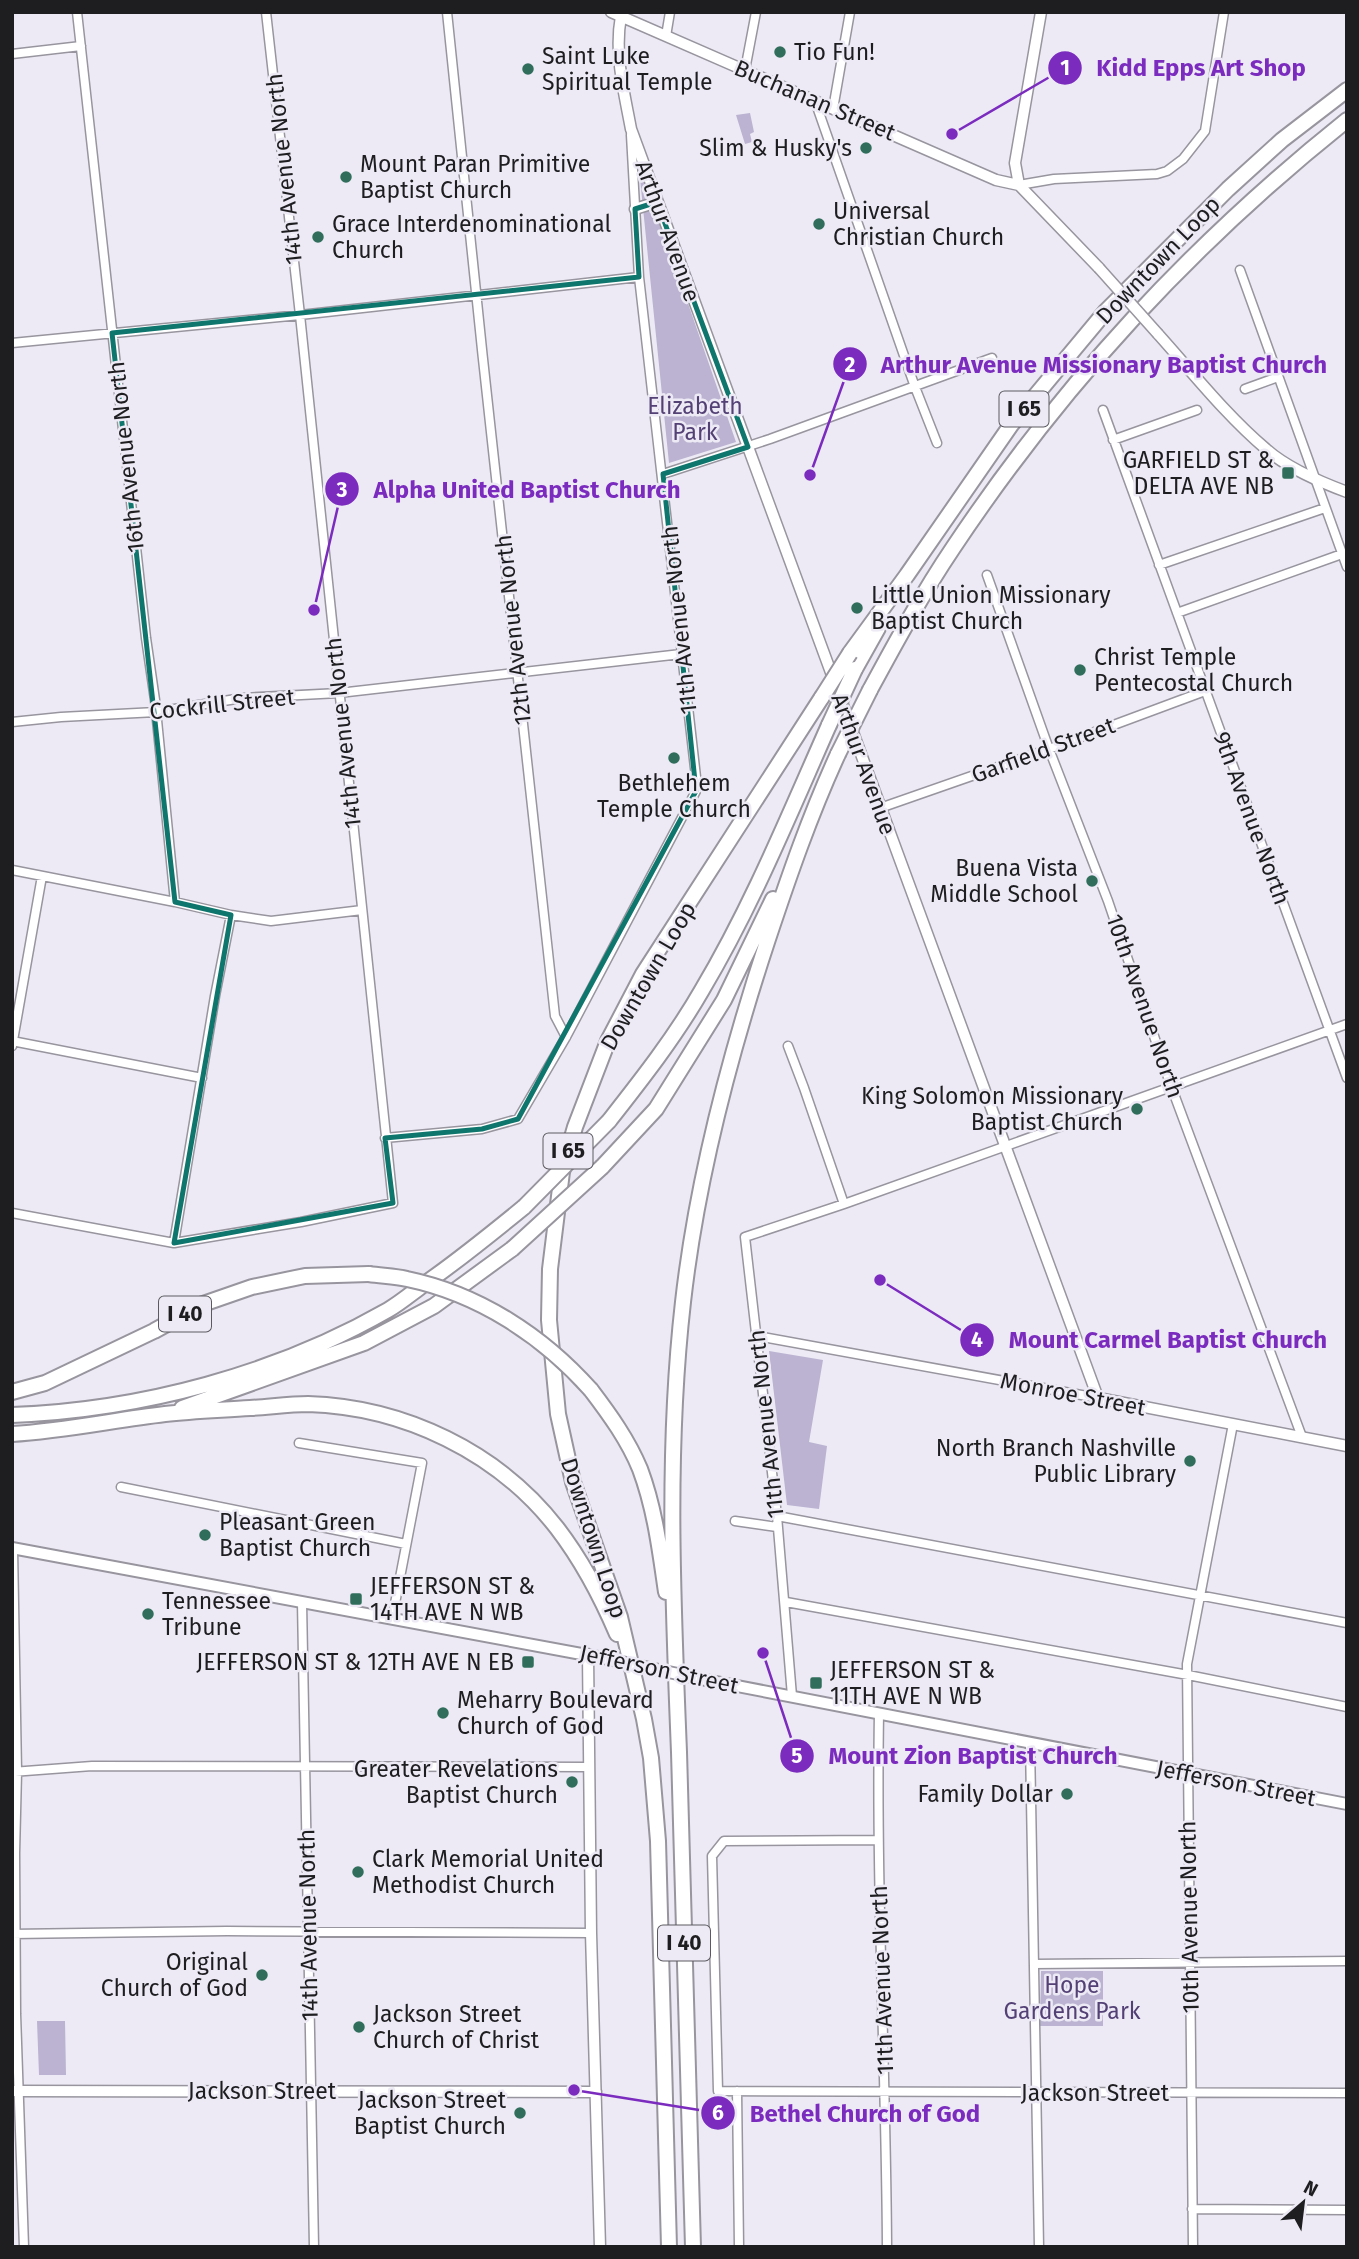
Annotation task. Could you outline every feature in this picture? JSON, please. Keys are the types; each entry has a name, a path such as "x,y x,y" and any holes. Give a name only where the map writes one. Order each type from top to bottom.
{"highway":[{"name":"Downtown Loop","path":"669,2247 658,1841 651,1758 620,1617 573,1482 557,1404 550,1320 550,1269 562,1172 575,1127 608,1041 643,974 850,653 1011,425 1106,311 1237,181 1282,140 1347,90"},
{"name":"Downtown Loop","path":"693,2247 674,1639 676,1402 683,1304 703,1178 722,1092 748,998 814,805 870,690 951,550 1047,417 1116,336 1216,231 1292,163 1347,120"},
{"path":"1292,163 1347,130"},
{"path":"12,1415 49,1414 185,1392 289,1358 389,1309 457,1262 524,1207 609,1121 656,1062 702,991 742,918 855,668 907,575"},
{"path":"164,1415 364,1343 435,1306 512,1249 602,1167 656,1109 717,1011 798,847"},
{"name":"I 40","path":"12,1392 44,1382 154,1331 202,1304 252,1287 305,1276 369,1274 406,1278 449,1290 491,1310 532,1335 571,1367 616,1424 639,1468 655,1520 674,1639"},
{"path":"12,1434 80,1428 164,1415 306,1404 340,1406 379,1413 420,1427 456,1443 491,1465 527,1496 557,1528 602,1600 630,1661"}],"main road":[{"name":"Jefferson Street","path":"13,1548 587,1654 1030,1744 1347,1804"}],"street":[{"name":"16th Avenue North","path":"77,12 175,902"},
{"name":"14th Avenue North","path":"174,1244 393,1203 266,12"},
{"name":"12th Avenue North","path":"447,12 475,295 555,1016 566,1037"},
{"path":"666,36 670,12"},
{"path":"745,70 756,12"},
{"path":"833,109 850,12"},
{"path":"1041,12 1015,163 1019,185 1267,451 1317,481 1347,492"},
{"path":"1019,185 1054,179 1157,174 1167,171 1183,159 1205,131 1224,12"},
{"name":"Buchanan Street","path":"616,14 996,180 1019,185"},
{"name":"11th Avenue North","path":"386,1138 482,1129 517,1118 566,1037 696,791 663,474 639,277 631,129 618,52 616,14"},
{"path":"12,54 81,46"},
{"path":"816,101 937,443"},
{"name":"Arthur Avenue","path":"631,129 1098,1398"},
{"path":"635,209 657,202"},
{"path":"1240,270 1347,567"},
{"path":"12,343 300,315 639,277"},
{"path":"663,474 748,447 992,358"},
{"path":"1245,389 1278,377"},
{"name":"9th Avenue North","path":"1103,410 1347,1078"},
{"path":"1113,440 1197,410"},
{"path":"1159,565 1325,508"},
{"path":"1177,613 1342,554"},
{"name":"10th Avenue North","path":"987,575 1049,749 1108,901 1171,1086 1302,1437"},
{"name":"Cockrill Street","path":"12,722 156,712 242,698 339,694 681,654"},
{"name":"Garfield Street","path":"880,808 1205,691"},
{"path":"12,870 271,921 362,910"},
{"path":"42,876 12,1043 202,1078"},
{"path":"12,1213 174,1244 215,996 232,915"},
{"path":"788,1046 844,1205 1347,1024"},
{"name":"11th Avenue North","path":"792,1696 786,1602 745,1237 844,1205"},
{"name":"Monroe Street","path":"757,1336 1347,1446"},
{"name":"10th Avenue North","path":"1193,2247 1187,1664 1233,1424"},
{"path":"299,1443 422,1463 392,1619"},
{"path":"121,1487 406,1544"},
{"path":"777,1516 1347,1623"},
{"path":"734,1521 777,1527"},
{"path":"13,1548 16,2091 24,2247"},
{"name":"14th Avenue North","path":"302,1602 314,2247"},
{"path":"786,1602 1188,1675 1347,1707"},
{"path":"587,1654 591,1933 600,2247"},
{"name":"11th Avenue North","path":"879,1713 877,1840 886,2092 887,2247"},
{"path":"1030,1744 1039,2247"},
{"path":"15,1772 92,1766 589,1767"},
{"name":"Jackson Street","path":"877,1840 724,1841 712,1856 718,2091 1347,2093"},
{"path":"14,1934 591,1933"},
{"path":"1034,1964 1347,1961"},
{"name":"Jackson Street","path":"16,2091 596,2092"},
{"path":"737,2091 739,2247"},
{"path":"1192,2209 1347,2210"}],"highlighted area":[{"path":"657,202 748,447 663,474 696,791 518,1119 482,1129 385,1138 393,1203 174,1243 231,915 175,902 112,333 639,277 635,209"}],"green space":[{"path":"750,113 754,132 750,134 752,142 745,144 736,115"},
{"name":"Elizabeth Park","path":"638,159 736,442 669,463"},
{"path":"769,1351 823,1360 809,1442 827,1446 819,1509 787,1505"},
{"name":"Hope Gardens Park","path":"1041,1971 1103,1971 1103,2026 1040,2026"},
{"path":"37,2021 65,2021 66,2075 39,2075"}],"place":[{"name":"Tio Fun!","path":"780,52"},
{"name":"Saint Luke Spiritual Temple","path":"528,69"},
{"name":"Kidd Epps Art Shop","path":"952,134"},
{"name":"Slim & Husky's","path":"866,148"},
{"name":"Mount Paran Primitive Baptist Church","path":"346,177"},
{"name":"Universal Christian Church","path":"819,224"},
{"name":"Grace Interdenominational Church","path":"318,237"},
{"name":"GARFIELD ST & DELTA AVE NB","path":"1288,473"},
{"name":"Arthur Avenue Missionary Baptist Church","path":"810,475"},
{"name":"Little Union Missionary Baptist Church","path":"857,608"},
{"name":"Alpha United Baptist Church","path":"314,610"},
{"name":"Christ Temple Pentecostal Church","path":"1080,670"},
{"name":"Bethlehem Temple Church","path":"674,758"},
{"name":"Buena Vista Middle School","path":"1092,881"},
{"name":"King Solomon Missionary Baptist Church","path":"1137,1109"},
{"name":"Mount Carmel Baptist Church","path":"880,1280"},
{"name":"North Branch Nashville Public Library","path":"1190,1461"},
{"name":"Pleasant Green Baptist Church","path":"205,1535"},
{"name":"JEFFERSON ST & 14TH AVE N WB","path":"356,1599"},
{"name":"Tennessee Tribune","path":"148,1614"},
{"name":"Mount Zion Baptist Church","path":"763,1653"},
{"name":"JEFFERSON ST & 12TH AVE N EB","path":"528,1662"},
{"name":"JEFFERSON ST & 11TH AVE N WB","path":"816,1683"},
{"name":"Meharry Boulevard Church of God","path":"443,1713"},
{"name":"Greater Revelations Baptist Church","path":"572,1782"},
{"name":"Family Dollar","path":"1067,1794"},
{"name":"Clark Memorial United Methodist Church","path":"358,1872"},
{"name":"Original Church of God","path":"262,1975"},
{"name":"Jackson Street Church of Christ","path":"359,2027"},
{"name":"Bethel Church of God","path":"574,2090"},
{"name":"Jackson Street Baptist Church","path":"520,2113"}]}
